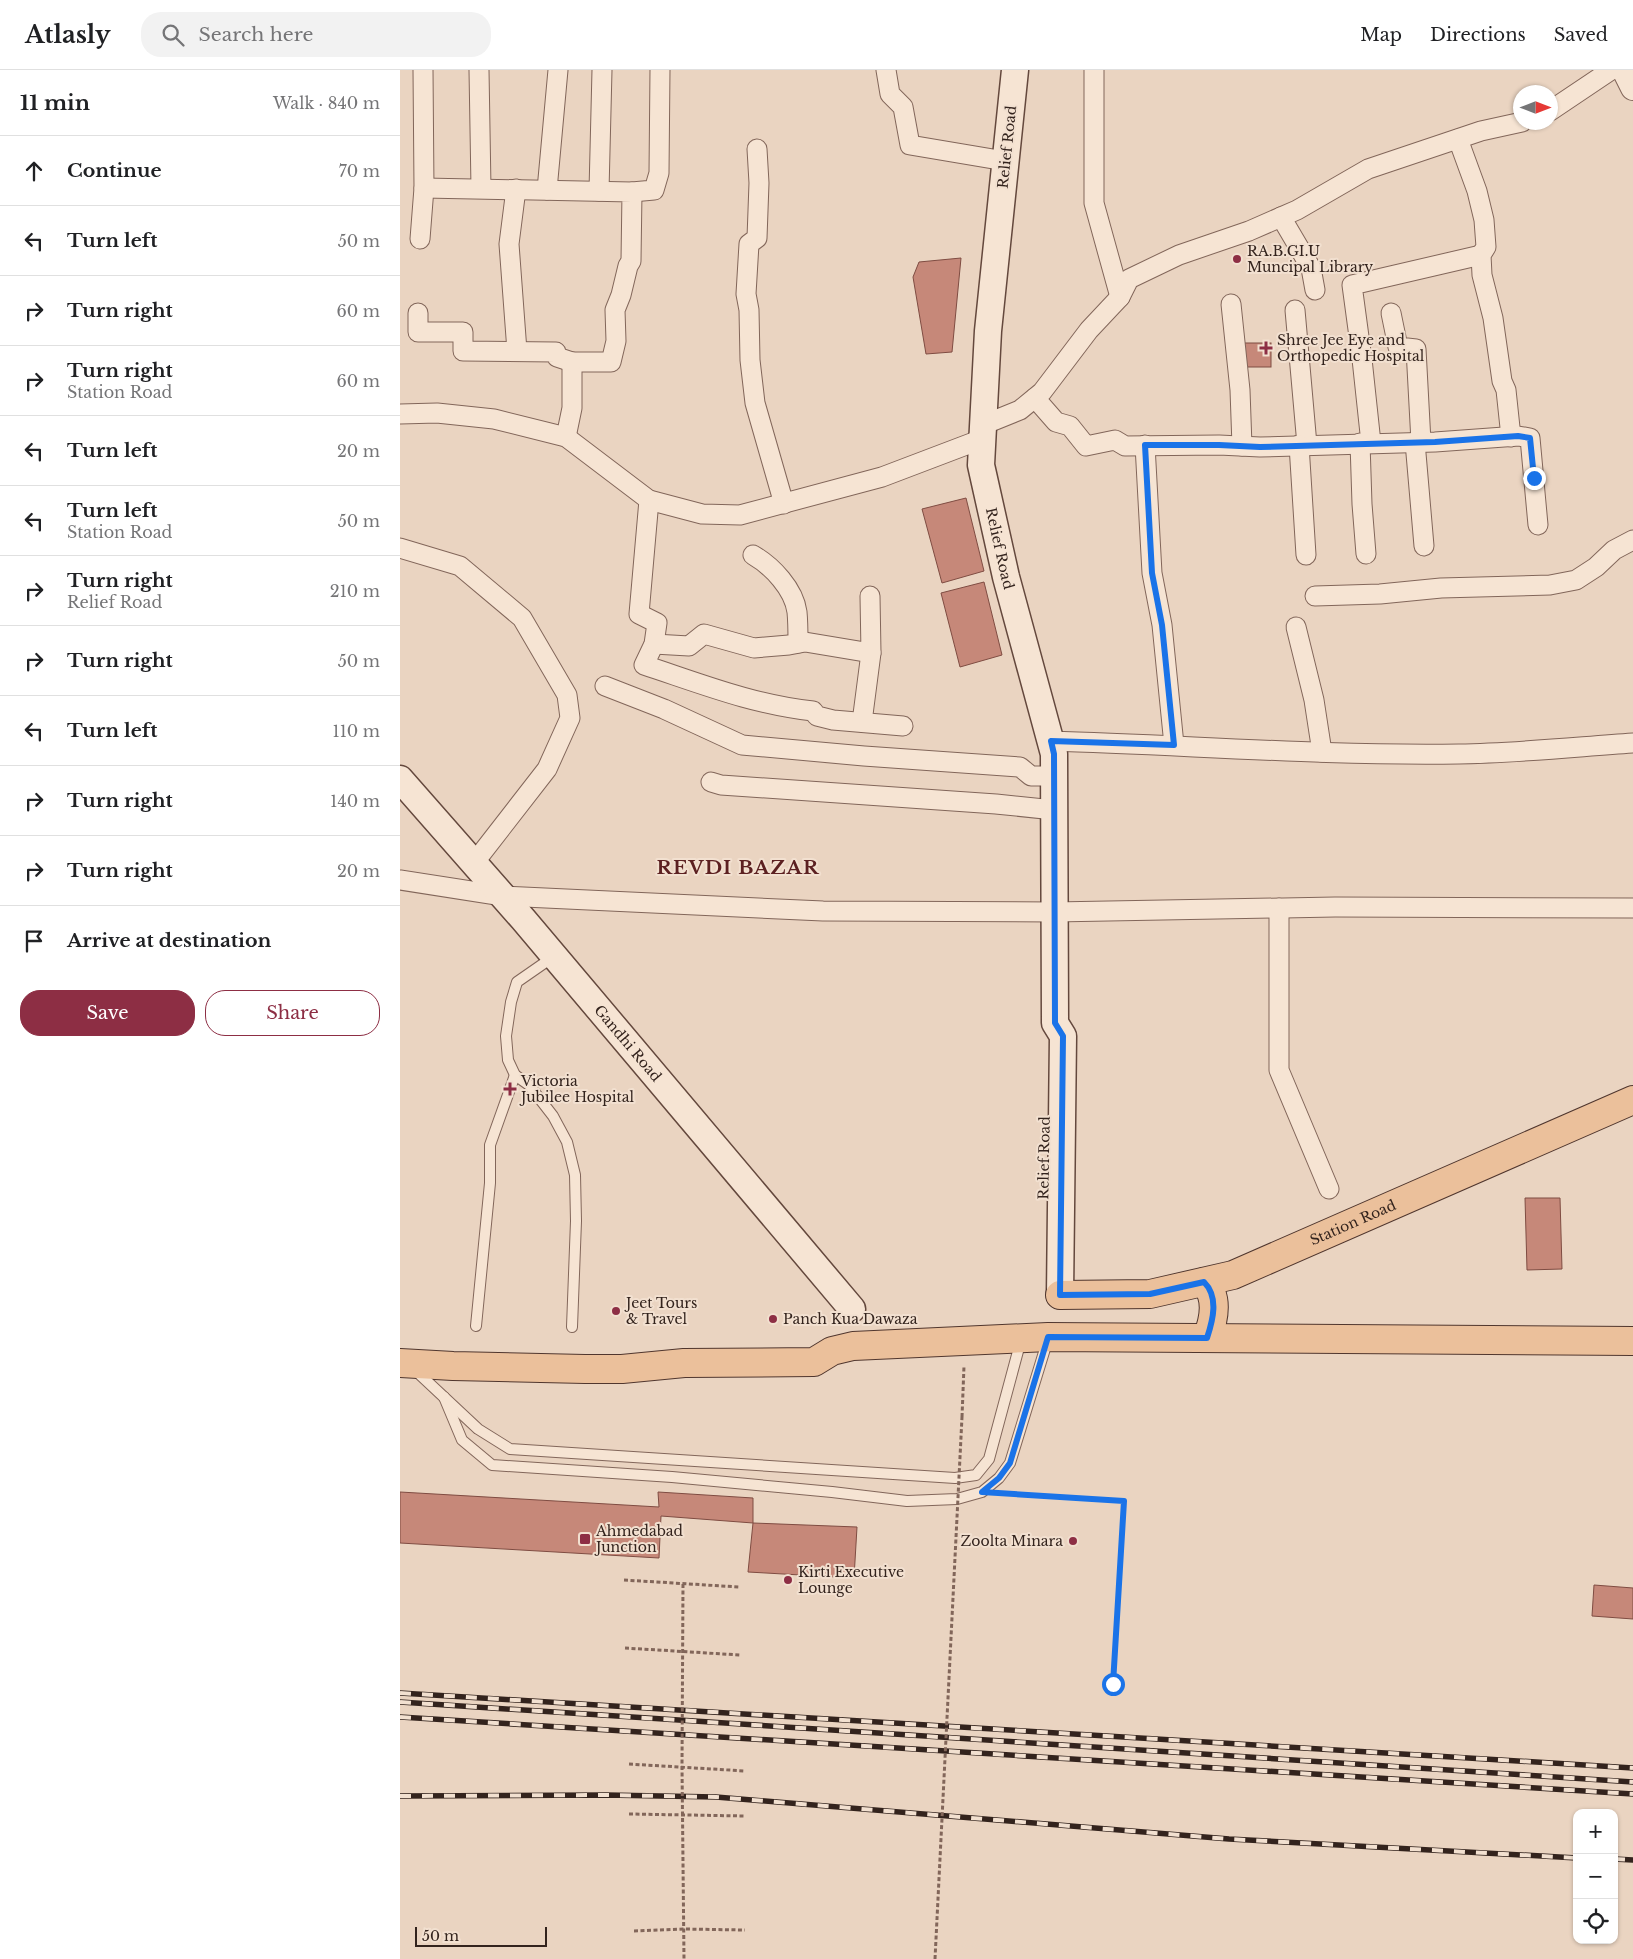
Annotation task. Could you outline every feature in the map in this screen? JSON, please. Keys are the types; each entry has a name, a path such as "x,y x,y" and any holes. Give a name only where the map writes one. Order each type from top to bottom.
{"main road":[{"name":"Relief Road","path":"1015,70 988,331 981,465 1006,577 1054,754 1055,1023 1063,1036 1051,1296"},
{"name":"Gandhi Road","path":"400,779 503,896 852,1309"},
{"name":"Station Road","path":"1051,1296 1150,1294 1233,1275 1633,1100"},
{"path":"1204,1282 1211,1292 1214,1314 1207,1338"},
{"path":"404,1363 594,1369 684,1363 814,1362 832,1351 853,1346 1048,1337 1633,1341"}],"street":[{"path":"420,240 424,188 422,70"},
{"path":"479,70 481,188"},
{"path":"547,190 558,70"},
{"path":"599,191 602,70"},
{"path":"424,188 632,192 654,190 659,173 660,70"},
{"path":"886,70 890,94 903,107 910,145 1005,161"},
{"path":"1094,70 1094,203 1120,297"},
{"path":"1558,106 1611,70"},
{"path":"1624,70 1633,88"},
{"path":"400,414 437,413 494,420 566,437 649,500 702,514 740,516 882,477 983,432 1020,410 1042,392 1089,330 1120,297 1129,279 1179,255 1249,231 1297,210 1368,169 1481,131 1513,124"},
{"path":"1458,139 1477,191 1484,220 1486,247 1482,255 1482,275 1495,327 1502,381 1506,390 1511,437"},
{"path":"757,149 759,183 757,238 749,244 746,294 749,310 750,360 755,403 784,504"},
{"path":"516,189 509,244 517,351"},
{"path":"418,313 418,332 463,332 463,351 556,352 557,357 572,362 611,362 616,341 615,310 631,261 632,192"},
{"path":"1281,217 1311,268 1315,290"},
{"path":"1366,554 1362,504 1365,443 1362,360 1352,285 1482,255"},
{"path":"1231,304 1240,390 1242,446"},
{"path":"1295,310 1303,445 1302,516 1306,555"},
{"path":"1391,313 1398,347 1416,349 1418,442 1424,546"},
{"path":"566,437 572,408 572,362"},
{"path":"1034,398 1056,422 1070,426 1086,446 1115,440 1125,446 1242,446 1418,442 1511,437 1530,438 1538,525"},
{"path":"1145,445 1152,573 1162,625 1174,745"},
{"path":"649,500 639,614 657,623 654,644 644,665 757,701 783,708 813,711 817,716 833,720 903,726"},
{"path":"1315,596 1380,594 1441,588 1550,585 1576,580 1596,567 1614,550 1633,540"},
{"path":"400,548 460,566 522,618 568,695 570,718 548,769 474,863"},
{"path":"753,555 784,581 797,610 798,643"},
{"path":"862,722 871,653 870,596"},
{"path":"1296,627 1314,700 1322,752"},
{"path":"654,644 689,646 704,634 754,648 805,642 871,653"},
{"path":"605,686 664,709 742,745 1020,767 1031,776 1054,776"},
{"path":"1051,741 1322,752 1461,754 1633,743"},
{"path":"711,782 721,785 996,804 1054,810"},
{"path":"400,880 503,896 823,911 1054,912 1279,908 1633,908"},
{"path":"1279,908 1279,1070 1330,1189"}],"lane":[{"path":"554,956 517,982 511,1002 507,1044 508,1060 515,1074 529,1085 553,1116 568,1142 576,1175 572,1327"},
{"path":"476,1326 490,1183 490,1145 515,1074"},
{"path":"444,1398 462,1440 492,1465 672,1477 907,1500 957,1499 982,1492 999,1478 1010,1463 1048,1337"},
{"path":"404,1363 478,1429 510,1449 955,1478 976,1475 988,1459 1022,1338"}],"path":[{"path":"934,1959 964,1366"},
{"path":"982,1492 1124,1501 1113,1684"},
{"path":"624,1580 739,1587"},
{"path":"683,1584 684,1959"},
{"path":"625,1648 740,1655"},
{"path":"629,1764 745,1770"},
{"path":"629,1814 745,1816"},
{"path":"634,1931 684,1929 745,1930"}],"building":[{"path":"961,258 952,352 926,354 913,277 919,262"},
{"path":"1244,343 1271,343 1271,367 1244,367"},
{"path":"966,498 984,571 942,583 922,509"},
{"path":"984,582 1002,655 960,667 941,593"},
{"path":"1525,1198 1560,1198 1562,1269 1527,1270"},
{"path":"400,1492 659,1507 658,1492 753,1498 753,1523 661,1516 659,1558 400,1543"},
{"path":"753,1523 857,1527 854,1578 748,1572"},
{"path":"1594,1585 1633,1588 1633,1619 1592,1616"}],"railway":[{"path":"400,1693 1633,1768"},
{"path":"400,1702 1633,1782"},
{"path":"400,1717 1633,1794"},
{"path":"400,1796 606,1795 716,1797 1229,1839 1573,1858"},
{"path":"1618,1859 1633,1860"}],"place":[{"name":"RA.B.GI.U Muncipal Library","path":"1237,259"},
{"name":"Shree Jee Eye and Orthopedic Hospital","path":"1266,348"},
{"name":"Victoria Jubilee Hospital","path":"510,1089"},
{"name":"Jeet Tours & Travel","path":"616,1311"},
{"name":"Panch Kua Dawaza","path":"773,1319"},
{"name":"Ahmedabad Junction","path":"585,1539"},
{"name":"Zoolta Minara","path":"1073,1541"},
{"name":"Kirti Executive Lounge","path":"788,1580"}],"district":[{"name":"REVDI BAZAR","path":"738,867"}],"route":[{"path":"1113,1684 1124,1501 982,1492 999,1478 1010,1463 1048,1337 1207,1338 1214,1314 1211,1292 1204,1282 1150,1294 1060,1295 1063,1036 1055,1023 1054,754 1051,741 1174,745 1162,625 1152,573 1145,445 1260,447 1435,442 1518,436 1530,438 1534,478"}]}
